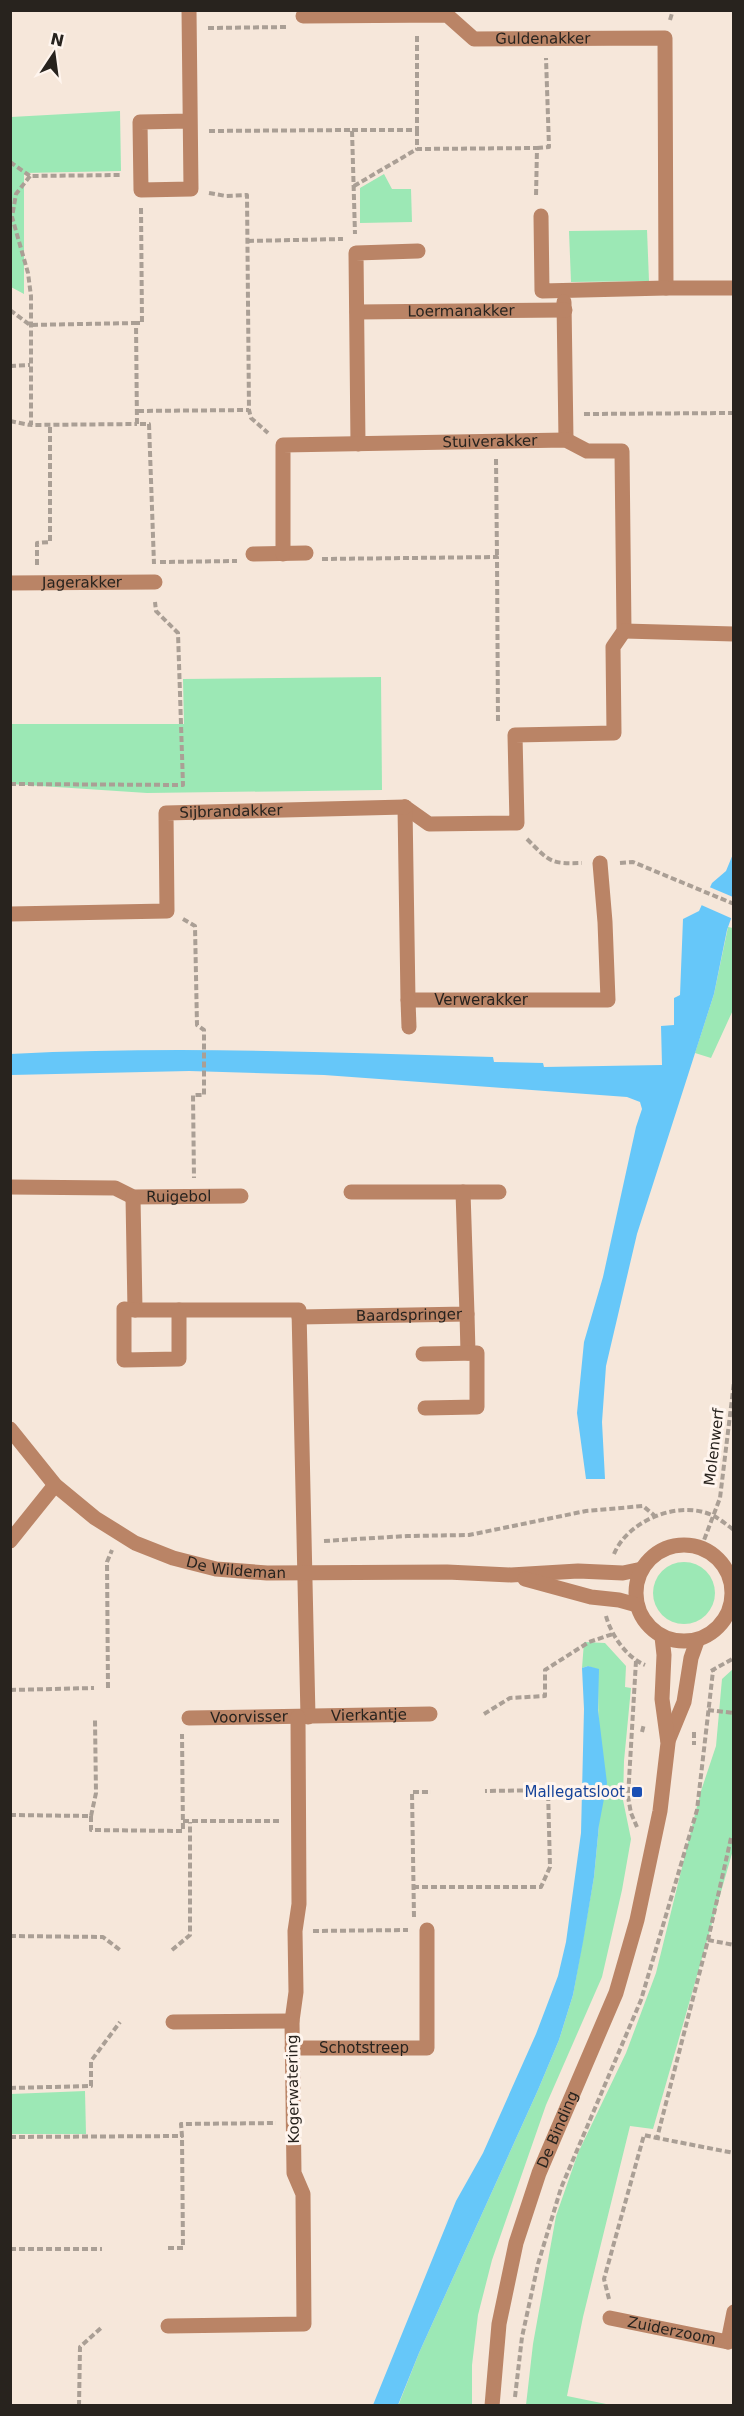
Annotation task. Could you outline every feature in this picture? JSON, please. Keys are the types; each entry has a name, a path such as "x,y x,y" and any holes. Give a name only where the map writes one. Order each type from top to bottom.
{"street":[{"path":"189,10 191,189 141,182 140,122 190,126"},
{"name":"Guldenakker","path":"303,16 447,13 474,39 665,38 666,288"},
{"path":"541,216 542,291 734,288"},
{"path":"358,444 356,253 418,251"},
{"path":"564,290 566,440"},
{"name":"Loermanakker","path":"357,312 565,310"},
{"name":"Stuiverakker","path":"283,445 566,440 587,451 622,451 624,631 613,647 614,733 515,735 517,823 429,824 405,807"},
{"path":"283,445 283,554"},
{"path":"251,557 283,554 311,556"},
{"name":"Jagerakker","path":"10,584 155,582"},
{"path":"624,631 734,634"},
{"path":"405,807 409,1027"},
{"name":"Sijbrandakker","path":"167,911 166,813 405,807"},
{"name":"Verwerakker","path":"408,1000 608,1000 600,863"},
{"path":"10,914 167,911"},
{"name":"Ruigebol","path":"10,1187 115,1188 133,1197 241,1196"},
{"path":"351,1192 499,1192"},
{"name":"Baardspringer","path":"135,1310 299,1310 299,1317 467,1314 463,1192"},
{"path":"133,1197 135,1310 124,1309 124,1360 179,1359 179,1310"},
{"path":"467,1314 468,1353"},
{"path":"299,1317 306,1572"},
{"path":"423,1354 477,1353 477,1407 425,1408"},
{"name":"De Wildeman","path":"10,1429 54,1485 95,1518 135,1543 173,1558 216,1569 267,1574 447,1572 511,1575 578,1571 622,1573 642,1569"},
{"path":"10,1541 54,1485"},
{"path":"678,1544 701,1548 719,1560 732,1577 731,1613 715,1630 697,1641 679,1641 662,1636 647,1624 637,1605 636,1589 642,1569 660,1551 678,1544"},
{"name":"Kogerwatering","path":"168,2326 304,2324 303,2194 294,2173 292,2021 296,1992 295,1931 299,1904 306,1572"},
{"name":"De Wildeman","path":"511,1575 592,1597 637,1605"},
{"name":"De Binding","path":"492,2406 499,2324 516,2243 539,2173 616,1993 637,1920 660,1811 668,1743 662,1699 664,1655 662,1636"},
{"name":"De Binding","path":"668,1743 684,1702 691,1658 697,1641"},
{"name":"Vierkantje","path":"303,1717 430,1714"},
{"name":"Voorvisser","path":"185,1724 303,1717"},
{"name":"Schotstreep","path":"292,2048 427,2048 421,1930"},
{"path":"172,2022 292,2021"},
{"path":"731,2341 734,2312"},
{"name":"Zuiderzoom","path":"610,2318 731,2341"}],"path":[{"path":"417,15 417,149"},
{"path":"189,28 302,27 303,16"},
{"path":"354,186 417,149 549,147 546,39"},
{"path":"190,126 417,130"},
{"path":"248,241 355,239 352,130"},
{"path":"537,148 536,212 541,216"},
{"path":"10,162 30,176 141,182 142,323 30,325 10,310"},
{"path":"30,176 16,194 12,217 28,273 31,296 31,425"},
{"path":"191,189 226,196 247,195 250,418 283,445"},
{"path":"136,323 137,424"},
{"path":"10,366 30,365"},
{"path":"138,411 249,410"},
{"path":"566,415 734,413"},
{"path":"10,421 31,425 149,424 156,611 178,633 183,785 10,784"},
{"path":"37,584 37,543 50,542 50,425"},
{"path":"496,442 498,734"},
{"path":"311,556 497,557"},
{"path":"154,562 251,557"},
{"path":"703,891 734,904"},
{"path":"167,911 195,926 197,1025 204,1030 204,1095 193,1095 195,1196"},
{"path":"734,1026 734,1041"},
{"name":"Molenwerf","path":"701,1548 720,1498 734,1382"},
{"path":"305,1542 469,1535 586,1510 643,1506 655,1516"},
{"path":"712,1515 734,1530"},
{"path":"108,1688 107,1562 120,1533"},
{"path":"484,1714 510,1698 545,1696 545,1670 589,1642 613,1635"},
{"path":"636,1661 628,1797 631,1813 650,1861"},
{"path":"10,1690 94,1688"},
{"path":"708,1710 734,1713"},
{"path":"95,1720 96,1793 91,1815 91,1830 183,1831 185,1724"},
{"path":"413,1887 541,1887 550,1867 548,1790 484,1791"},
{"path":"414,1919 412,1792 431,1792"},
{"path":"10,1815 91,1815"},
{"path":"183,1821 300,1821"},
{"path":"172,1950 190,1935 190,1822"},
{"path":"657,2138 708,1940 731,1838"},
{"path":"295,1931 421,1930"},
{"path":"10,1936 103,1937 120,1950"},
{"path":"708,1940 734,1945"},
{"path":"10,2088 91,2086 91,2061 120,2022"},
{"path":"168,2248 183,2248 182,2124 293,2123"},
{"path":"610,2318 611,2307 604,2279 644,2135 734,2153"},
{"path":"10,2137 182,2136"},
{"path":"10,2249 102,2249"},
{"path":"80,2406 80,2347 102,2327"}],"green space":[{"path":"120,111 121,171 24,173 24,294 11,287 11,117"},
{"path":"384,174 392,189 411,189 412,222 360,223 360,188"},
{"path":"647,230 649,281 571,282 569,231"},
{"path":"381,677 382,790 147,793 11,784 11,724 184,724 183,679"},
{"path":"728,927 733,928 733,1010 711,1058 695,1053 714,994"},
{"path":"684,1562 706,1571 715,1593 706,1615 684,1624 662,1615 653,1593 662,1571"},
{"path":"584,1642 605,1643 626,1666 625,1687 631,1688 623,1800 631,1839 602,1977 546,2105 492,2260 478,2315 472,2365 472,2405 398,2406 419,2353 538,2090 559,2040 573,1995 594,1877 599,1825 598,1670 588,1666 582,1668"},
{"path":"733,1669 733,1850 653,2129 630,2126 583,2317 567,2396 611,2405 526,2405 533,2344 556,2216 578,2153 626,2053 656,1973 700,1794 716,1746 722,1679"},
{"path":"85,2091 86,2134 11,2134 11,2094"}],"water":[{"path":"733,854 733,913 727,930 714,994 637,1234 606,1366 602,1422 605,1479 586,1479 577,1413 584,1342 603,1277 642,1109 640,1102 627,1097 324,1075 189,1071 11,1075 10,1054 131,1050 493,1057 494,1062 543,1063 544,1067 662,1065 661,1026 674,1025 674,998 680,995 683,919 699,911 712,883 726,871"},
{"path":"588,1666 599,1669 598,1710 607,1783 599,1825 594,1877 573,1995 559,2040 538,2090 419,2353 398,2405 373,2405 456,2201 483,2153 536,2034 558,1976 566,1942 581,1833 584,1709 582,1668"}],"pier":[{"path":"707,886 733,897 733,919 699,904"}],"place":[{"name":"Mallegatsloot","path":"637,1792"}]}
